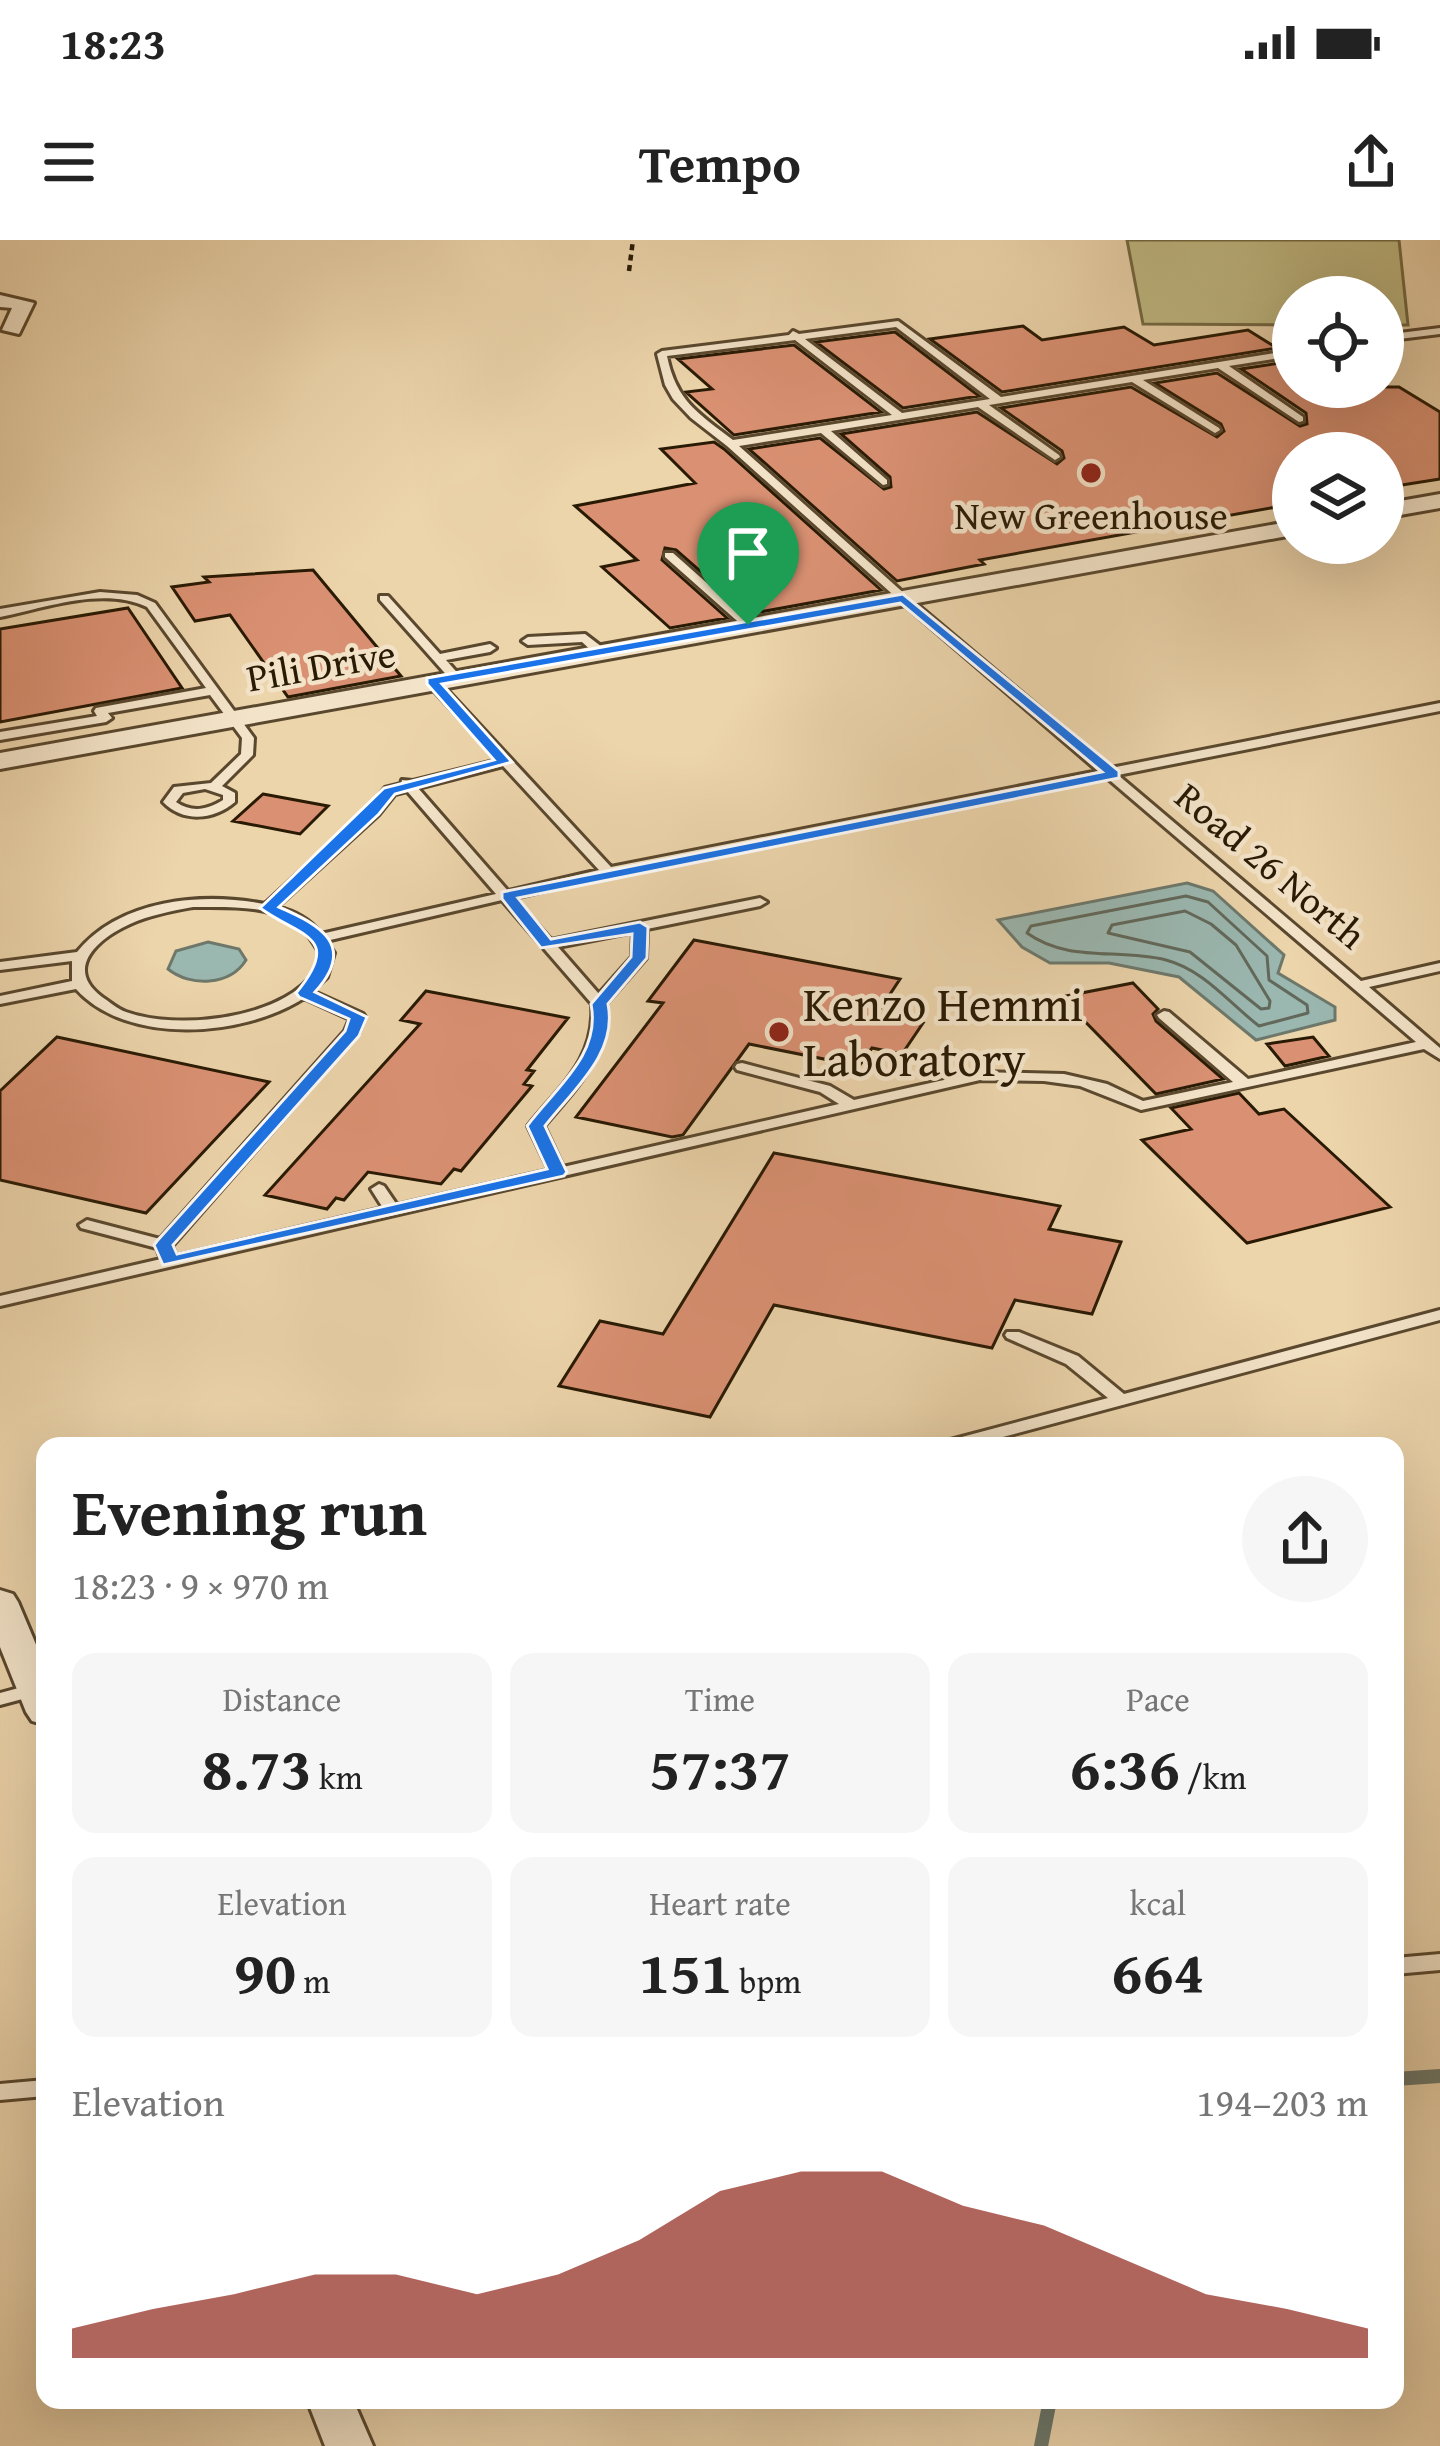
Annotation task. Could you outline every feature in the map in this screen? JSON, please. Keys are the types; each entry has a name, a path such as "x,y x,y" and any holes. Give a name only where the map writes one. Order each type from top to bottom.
{"street":[{"path":"0,301 24,303 12,330"},
{"path":"1404,507 1440,501"},
{"name":"Pili Drive","path":"0,761 111,729 236,717 441,672 748,625 1272,532"},
{"path":"0,1602 32,1697"},
{"path":"334,2409 350,2446"}],"lane":[{"path":"793,334 898,324 999,401"},
{"path":"1404,335 1440,331"},
{"path":"793,334 901,416"},
{"name":"Road 26 North","path":"793,334 662,354 667,386 681,405 903,598 1434,1050"},
{"path":"731,444 1272,356"},
{"path":"1220,365 1299,418"},
{"path":"1134,379 1215,430"},
{"path":"980,404 1054,457"},
{"path":"823,429 883,482"},
{"path":"669,555 748,625"},
{"path":"0,614 138,595 151,605 248,738 248,754 215,786"},
{"path":"384,598 504,762 608,872"},
{"path":"528,641 585,638 598,650"},
{"path":"441,672 490,648"},
{"path":"0,736 111,729 100,711 212,691"},
{"path":"320,938 608,872 1114,775 1440,706"},
{"path":"268,908 374,811 389,791 504,762"},
{"path":"407,783 599,1004 604,1029 592,1055 536,1126 558,1172"},
{"path":"547,945 760,902"},
{"path":"232,903 268,908 308,926 320,938 327,956 322,975 305,993 239,1021 197,1026 121,1016 94,1002 80,984 80,956 96,937 156,910 232,903"},
{"path":"599,1004 639,958 640,927"},
{"path":"0,965 80,956"},
{"path":"1361,986 1440,967"},
{"path":"0,1000 80,984"},
{"path":"167,1253 352,1032 358,1017 305,993"},
{"path":"1165,1015 1245,1084"},
{"path":"0,1301 167,1253 392,1210 980,1076 1047,1075 1104,1084 1141,1106 1434,1050"},
{"path":"742,1067 825,1089 853,1106"},
{"path":"379,1189 392,1210"},
{"path":"87,1225 167,1253"},
{"path":"983,1437 1440,1315"},
{"path":"1013,1335 1072,1360 1121,1400"},
{"path":"1404,1965 1440,1962"},
{"path":"0,2092 36,2089"}],"path":[{"path":"629,271 633,240"}],"shaded area":[{"path":"1127,240 1399,240 1403,276 1272,276 1272,325 1143,324"}],"water":[{"path":"1187,883 1213,891 1284,955 1278,973 1335,1007 1335,1020 1256,1040 1179,977 1109,963 1050,963 1022,947 998,920"},
{"path":"208,942 239,949 246,960 230,975 209,981 187,979 168,969 176,951"}],"building":[{"path":"1023,326 1042,340 1124,327 1154,345 1248,330 1272,349 1002,392 930,339"},
{"path":"895,332 979,396 903,408 816,342"},
{"path":"794,345 881,412 734,435 686,392 712,389 678,359"},
{"path":"1272,364 1272,390 1241,369"},
{"path":"1217,373 1300,426 1307,424 1306,413 1299,408 1404,408 1404,390 1440,412 1440,479 1404,485 1404,432 1272,432 1272,508 980,560 984,564 897,581 749,449 820,438 884,489 891,487 890,477 841,434 977,412 1057,464 1064,458 1062,451 1001,408 1131,387 1217,437 1224,431 1221,424 1155,383"},
{"path":"714,442 881,590 749,614 676,550 665,548 662,560 727,618 670,628 602,567 637,560 575,506 695,483 661,449"},
{"path":"313,570 401,676 288,697 230,615 195,621 172,587 209,582 204,577"},
{"path":"128,608 182,688 0,722 0,629"},
{"path":"263,794 328,806 300,834 233,821"},
{"name":"Kenzo Hemmi Laboratory","path":"694,940 900,979 877,1014 923,1023 902,1054 872,1048 859,1066 749,1044 683,1135 672,1137 576,1117 663,1003 648,1001"},
{"path":"1133,983 1158,1009 1153,1014 1156,1021 1223,1079 1156,1094 1061,997"},
{"path":"426,991 568,1018 527,1070 534,1071 524,1084 532,1086 461,1171 454,1169 441,1184 368,1172 344,1200 336,1198 327,1209 265,1195 420,1024 401,1020"},
{"path":"57,1037 269,1082 146,1213 0,1180 0,1091"},
{"path":"1313,1037 1329,1056 1285,1066 1267,1044"},
{"path":"1239,1093 1259,1114 1284,1109 1390,1207 1247,1243 1142,1140 1191,1129 1171,1108"},
{"path":"774,1153 1060,1206 1049,1229 1121,1242 1092,1314 1015,1300 992,1348 774,1305 710,1417 559,1386 600,1321 663,1334"}],"waterway":[{"path":"1404,2078 1440,2076"},
{"path":"1041,2446 1048,2409"}],"place":[{"name":"New Greenhouse","path":"1091,473"},
{"name":"Kenzo Hemmi Laboratory","path":"779,1032"}],"route":[{"path":"903,598 1114,775 508,895 547,945 640,927 639,958 599,1004 604,1029 592,1055 536,1126 558,1172 170,1261 164,1245 352,1032 358,1017 305,993 322,975 327,956 320,938 308,926 268,908 374,811 389,791 504,762 432,681 748,625 903,598"}]}
